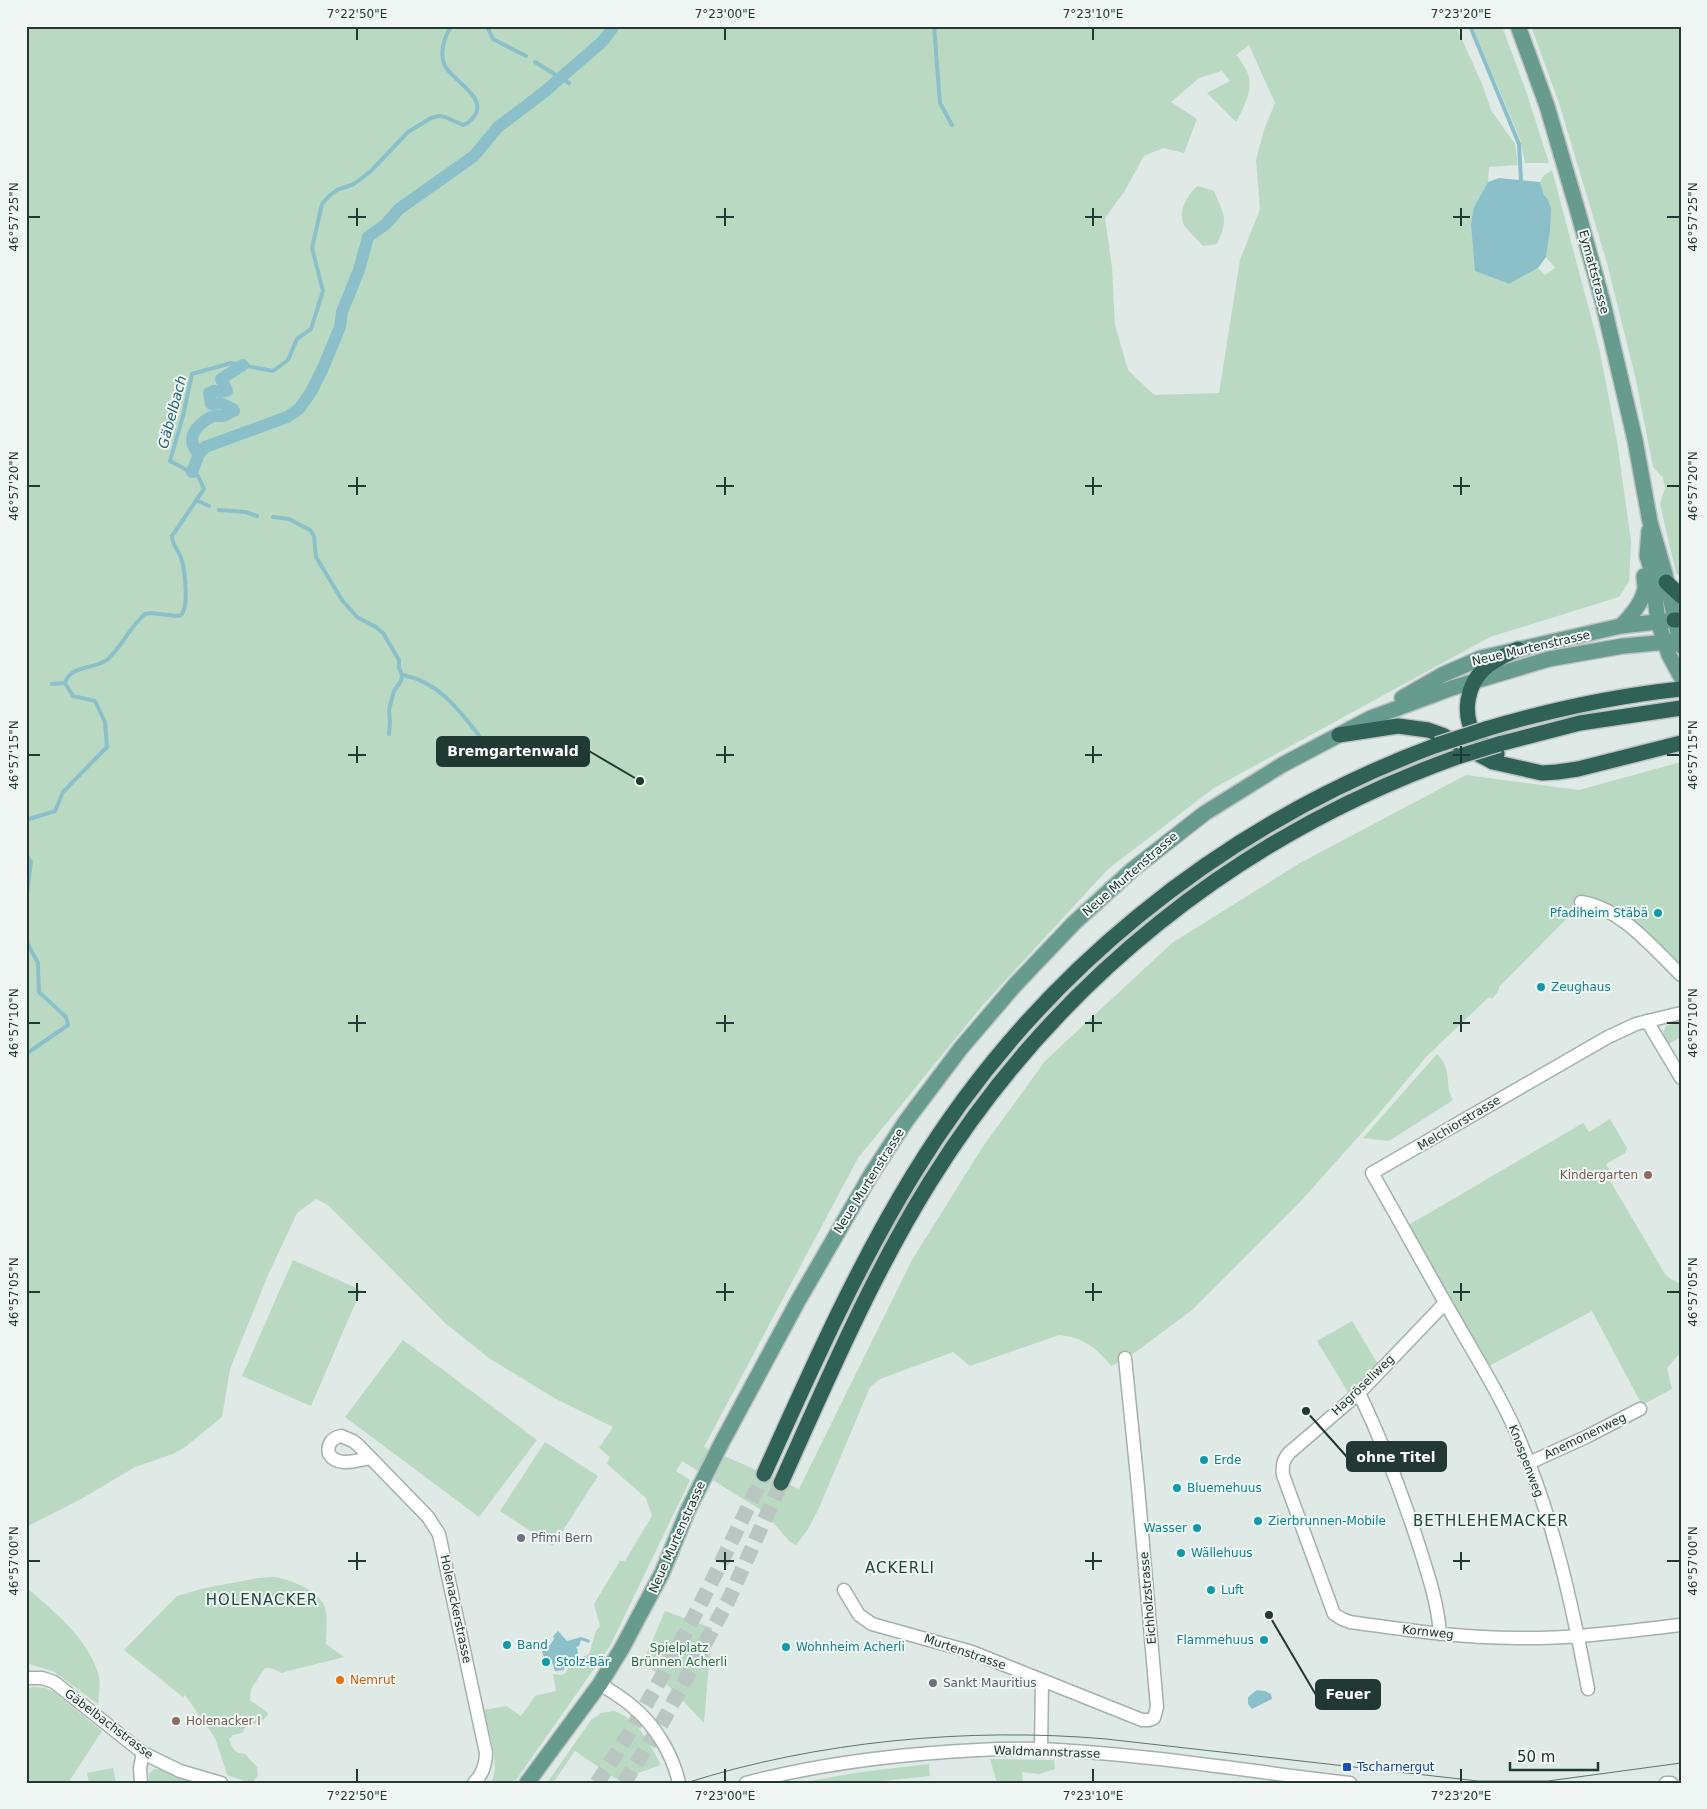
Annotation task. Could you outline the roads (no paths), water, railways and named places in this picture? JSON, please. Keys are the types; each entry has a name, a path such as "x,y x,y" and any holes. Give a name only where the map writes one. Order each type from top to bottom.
{"highway":[{"path":"1666,582 1681,596"},
{"path":"1518,649 1492,662 1484,669 1470,692 1467,709 1470,725 1475,735 1485,746 1525,770"},
{"path":"764,1474 839,1311 872,1247 910,1180 965,1097 1003,1049 1045,1002 1089,958 1134,918 1182,881 1233,846 1286,814 1342,785 1437,745 1486,729 1577,705 1681,689"},
{"path":"781,1483 884,1262 918,1202 946,1158 980,1108 1017,1061 1057,1016 1100,973 1145,933 1193,896 1295,830 1349,802 1406,777 1460,756 1580,723 1678,708"},
{"path":"1339,735 1398,726 1428,730 1442,735 1493,762 1542,772 1568,771 1681,743"}],"main road":[{"name":"Eymattstrasse","path":"1518,26 1546,106 1603,303 1637,449 1650,522 1677,620 1673,664 1681,678"},
{"name":"Eymattstrasse","path":"1621,626 1630,617 1645,591 1644,568 1650,522"},
{"name":"Eymattstrasse","path":"1647,556 1652,572 1658,622 1675,643"},
{"name":"Neue Murtenstrasse","path":"1372,718 1401,698 1462,665 1489,656 1621,626 1677,620"},
{"name":"Neue Murtenstrasse","path":"527,1783 600,1684 641,1615 662,1573 696,1493 721,1444 836,1234 888,1148 956,1054 1005,996 1047,951 1132,870 1223,801 1282,765 1372,718 1428,696 1530,664 1576,653 1623,646 1675,643"}],"street":[{"path":"1581,902 1612,912 1681,975"},
{"name":"Melchiorstrasse","path":"1445,1303 1372,1173 1608,1037 1648,1021 1681,1013"},
{"path":"1648,1021 1681,1078"},
{"name":"Hagröseliweg","path":"1282,1466 1289,1453 1359,1392 1445,1303"},
{"name":"Knospenweg","path":"1445,1303 1495,1388 1529,1463 1568,1584 1588,1689"},
{"name":"Eichholzstrasse","path":"1124,1358 1154,1662 1157,1707 1154,1718"},
{"path":"1359,1392 1388,1460 1414,1531 1439,1616 1440,1634"},
{"name":"Anemonenweg","path":"1529,1463 1586,1437 1640,1409"},
{"name":"Holenackerstrasse","path":"371,1458 428,1517 442,1542 486,1753 483,1772 474,1783"},
{"name":"Kornweg","path":"1282,1466 1283,1475 1334,1614 1346,1621 1440,1634 1519,1638 1578,1635 1681,1625"},
{"name":"Murtenstrasse","path":"844,1590 859,1615 872,1624 966,1650 1142,1720 1154,1718"},
{"name":"Gäbelbachstrasse","path":"26,1667 32,1678 54,1682 143,1753 180,1771 221,1783"},
{"path":"1041,1749 1042,1681"},
{"path":"600,1684 633,1707 646,1720 674,1764 679,1783"},
{"name":"Waldmannstrasse","path":"746,1783 810,1768 901,1756 985,1750 1041,1749 1147,1758 1350,1783"},
{"path":"141,1783 140,1768 143,1753"}],"water":[{"path":"1499,178 1540,182 1551,208 1546,257 1538,268 1509,284 1475,271 1471,224 1474,207 1488,182"},
{"path":"558,1631 567,1641 581,1637 590,1640 589,1643 581,1640 579,1646 576,1647 578,1651 577,1657 571,1659 567,1656 563,1663 565,1665 564,1670 555,1671 551,1659 544,1657 542,1652 545,1648 548,1648 554,1639 553,1636"},
{"path":"1257,1690 1271,1694 1272,1699 1252,1709 1248,1704 1248,1697"}],"waterway":[{"name":"Gäbelbach","path":"26,820 55,811 63,792 107,747 105,722 95,701 73,696 65,683 68,677 78,670 97,665 108,659 145,614 177,616 181,615 185,608 184,572 181,558 172,536 204,489 198,476 170,461 183,416 192,374 231,363 273,371 288,360 297,339 311,329 323,291 312,248 322,204 337,190 354,184 371,171 408,132 431,118 445,117 463,125 473,118 477,108 473,95 449,71 443,61 443,45 452,26"},
{"path":"487,26 493,39 526,56"},
{"path":"192,472 199,454 205,447 287,417 299,409 311,392 340,327 342,312 359,270 368,237 386,224 399,209 474,156 498,127 543,93 603,41 614,26"},
{"path":"934,26 940,103 952,125"},
{"path":"1470,26 1519,144 1521,180"},
{"path":"535,62 569,83"},
{"path":"199,454 192,443 192,438 197,428 211,417 223,416 234,411 221,403 211,404 209,393 213,391 227,391 221,379 243,365"},
{"path":"196,500 209,506"},
{"path":"219,510 246,512 257,516"},
{"path":"273,517 289,519 310,530 314,536 316,557 342,600 357,617 383,633 399,660 399,668 402,675 401,681 394,691 389,710 389,734"},
{"path":"402,675 416,678 439,691 458,710 484,742"},
{"path":"52,684 65,683"},
{"name":"Gäbelbach","path":"26,855 31,862 26,901"},
{"name":"Gäbelbach","path":"26,941 38,963 39,992 66,1017 68,1025 26,1054"}],"tunnel":[{"path":"597,1783 644,1708 686,1632 764,1474"},
{"path":"624,1783 662,1723 729,1599 781,1483"}],"tram line":[{"path":"686,1783 736,1769 841,1747 894,1741 1001,1735 1106,1739 1478,1781 1548,1781 1681,1763"}],"place":[{"name":"Bremgartenwald","path":"640,781"},
{"name":"Pfadiheim Stäbä","path":"1658,913"},
{"name":"Zeughaus","path":"1541,987"},
{"name":"Kindergarten","path":"1648,1175"},
{"name":"ohne Titel","path":"1306,1411"},
{"name":"Erde","path":"1204,1460"},
{"name":"Bluemehuus","path":"1177,1488"},
{"name":"Zierbrunnen-Mobile","path":"1258,1521"},
{"name":"Wasser","path":"1197,1528"},
{"name":"Pfimi Bern","path":"521,1538"},
{"name":"Wällehuus","path":"1181,1553"},
{"name":"Luft","path":"1211,1590"},
{"name":"Feuer","path":"1269,1615"},
{"name":"Flammehuus","path":"1264,1640"},
{"name":"Band","path":"507,1645"},
{"name":"Wohnheim Acherli","path":"786,1647"},
{"name":"Stolz-Bär","path":"546,1662"},
{"name":"Nemrut","path":"340,1680"},
{"name":"Sankt Mauritius","path":"933,1683"},
{"name":"Holenacker I","path":"176,1721"},
{"name":"Tscharnergut","path":"1347,1767"}],"district":[{"name":"BETHLEHEMACKER","path":"1491,1521"},
{"name":"ACKERLI","path":"900,1568"},
{"name":"HOLENACKER","path":"262,1600"}],"park label":[{"name":"Spielplatz Brünnen Acherli","path":"679,1655"}]}
